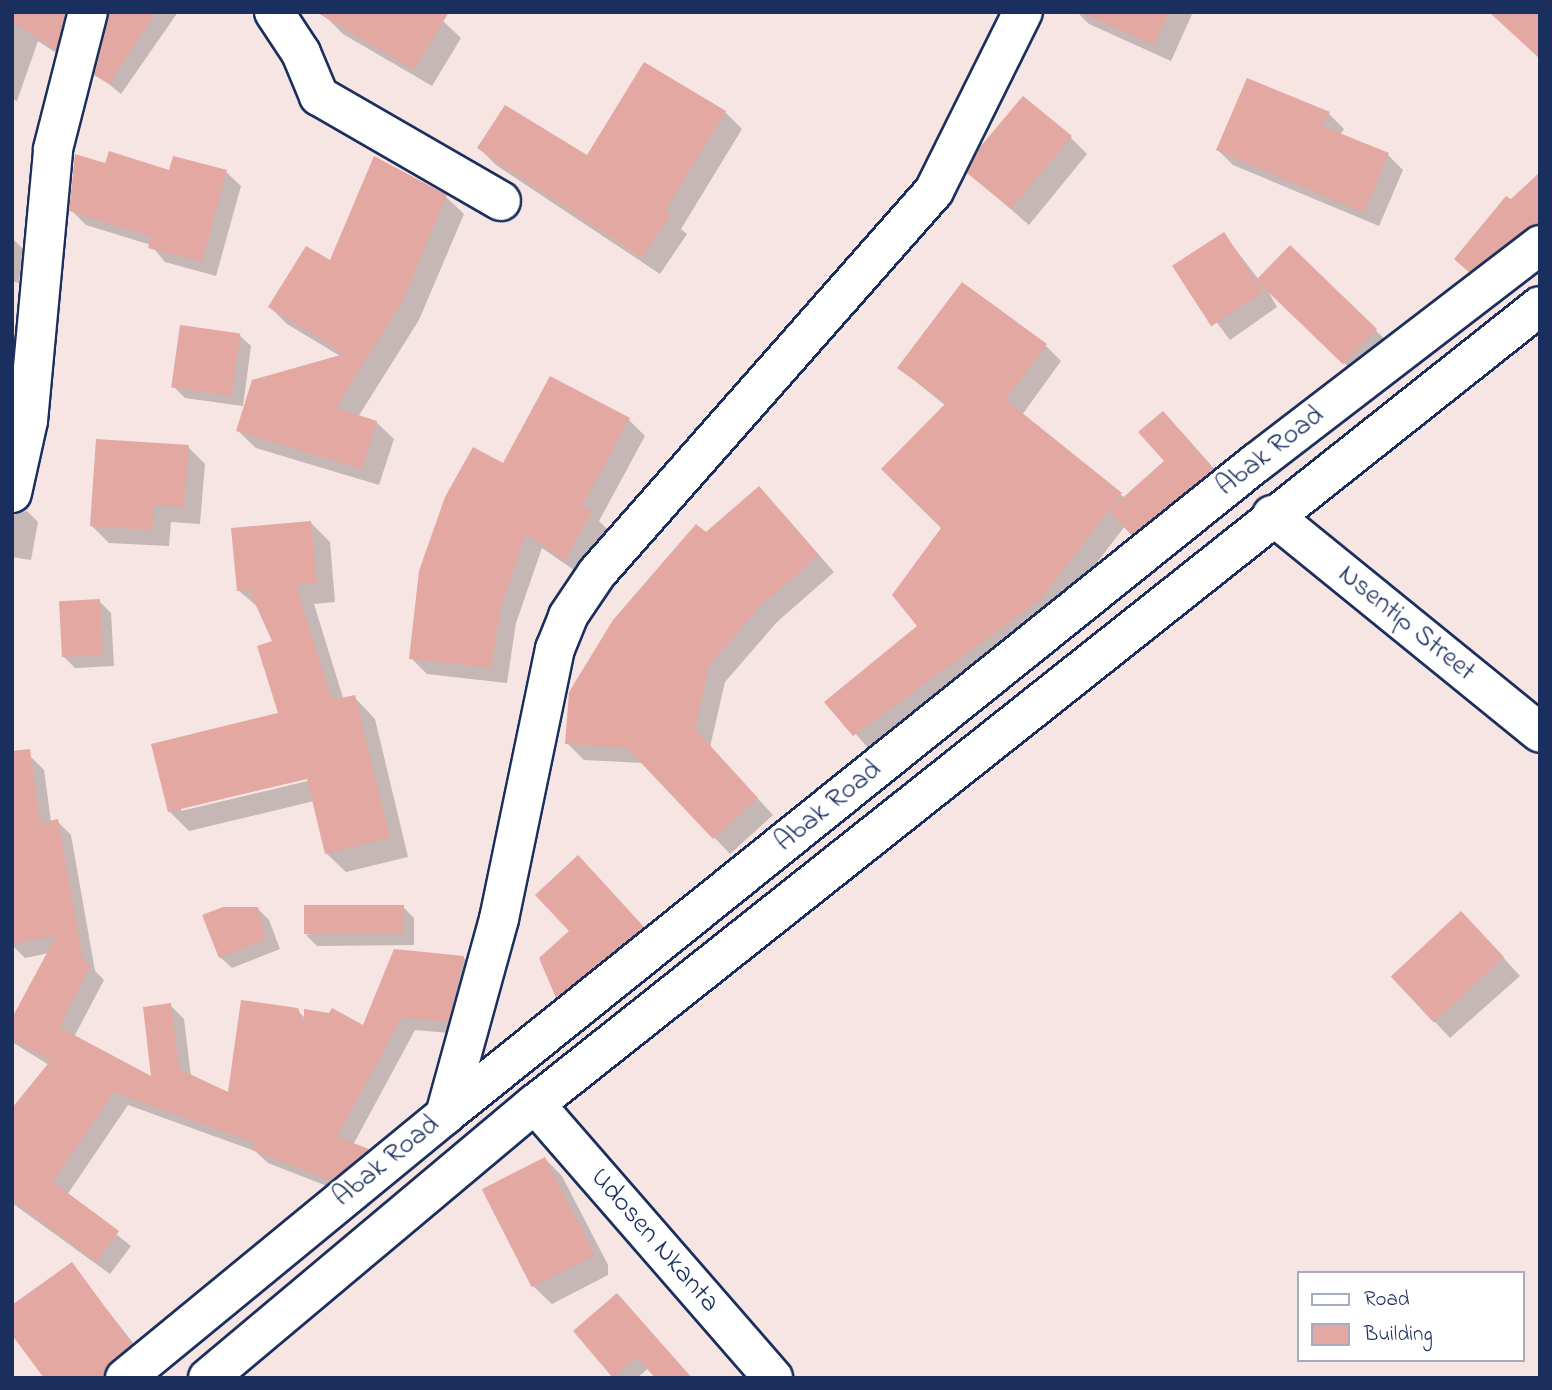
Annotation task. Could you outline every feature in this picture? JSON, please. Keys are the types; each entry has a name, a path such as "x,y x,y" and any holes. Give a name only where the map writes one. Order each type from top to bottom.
{"main road":[{"path":"12,493 28,422 53,149 88,12"},
{"path":"274,12 300,52 319,96 501,201"},
{"path":"445,1115 499,919 555,649 568,616 597,573 934,191 1023,12"},
{"name":"Abak Road","path":"125,1378 445,1115 1256,463 1540,245"},
{"name":"Abak Road","path":"208,1378 535,1104 1272,515 1540,306"},
{"name":"Nsentip Street","path":"1272,515 1540,733"},
{"name":"Udosen Nkanta","path":"535,1104 773,1378"}],"building":[{"path":"12,12 65,12 56,50 12,22"},
{"path":"109,12 156,12 109,84 94,75"},
{"path":"316,12 449,12 414,70"},
{"path":"1080,12 1169,12 1154,45"},
{"path":"1489,12 1540,12 1540,59"},
{"path":"644,62 726,111 665,211 671,215 642,258 477,148 505,105 587,155"},
{"path":"1247,78 1330,112 1322,126 1389,153 1364,213 1216,150"},
{"path":"1023,96 1072,136 1011,209 967,173 980,147"},
{"path":"109,151 169,170 173,156 227,170 202,262 148,248 151,237 69,211 75,154 105,163"},
{"path":"374,156 447,195 402,302 336,408 377,421 362,469 236,431 252,380 344,354 268,307 306,246 330,260"},
{"path":"1540,172 1540,224 1527,228 1469,272 1454,259 1506,196 1511,199"},
{"path":"1224,232 1263,292 1211,326 1172,266"},
{"path":"1290,245 1377,329 1343,364 1256,280"},
{"path":"962,282 1047,344 1006,400 1122,493 1040,600 853,736 824,702 917,626 892,595 941,528 881,469 946,403 897,368"},
{"path":"180,325 240,333 232,396 171,387"},
{"path":"550,376 630,418 582,506 592,511 565,561 526,534 501,607 491,668 409,659 419,571 445,497 473,447 503,463"},
{"path":"1163,411 1214,469 1131,535 1109,510 1164,461 1138,432"},
{"path":"96,439 189,445 184,507 154,505 153,530 90,526"},
{"path":"759,486 819,555 760,606 709,666 695,729 758,798 713,839 627,748 565,744 569,692 613,620 696,524 706,532"},
{"path":"311,521 317,583 296,585 332,700 355,695 390,838 325,854 307,779 168,812 151,744 278,713 257,646 272,641 249,590 237,591 231,528"},
{"path":"100,599 103,655 62,657 59,601"},
{"path":"30,749 40,823 58,819 83,960 91,965 59,1027 151,1076 143,1007 171,1003 179,1069 228,1092 241,1000 298,1008 304,1024 304,1009 329,1013 332,1008 363,1025 394,949 464,956 448,1022 402,1017 337,1137 369,1149 331,1181 252,1150 255,1143 114,1092 53,1182 119,1231 96,1262 12,1200 12,1108 51,1060 12,1040 12,1018 56,936 12,944 12,751"},
{"path":"578,855 644,927 556,998 539,958 569,931 535,895"},
{"path":"304,905 404,905 404,934 304,934"},
{"path":"223,907 258,907 266,939 219,958 202,915"},
{"path":"1461,911 1504,957 1434,1023 1391,976"},
{"path":"545,1157 595,1255 532,1287 482,1189"},
{"path":"72,1262 132,1344 111,1362 102,1378 44,1378 12,1335 12,1305"},
{"path":"617,1293 692,1378 655,1378 637,1357 613,1378 573,1331"}]}
